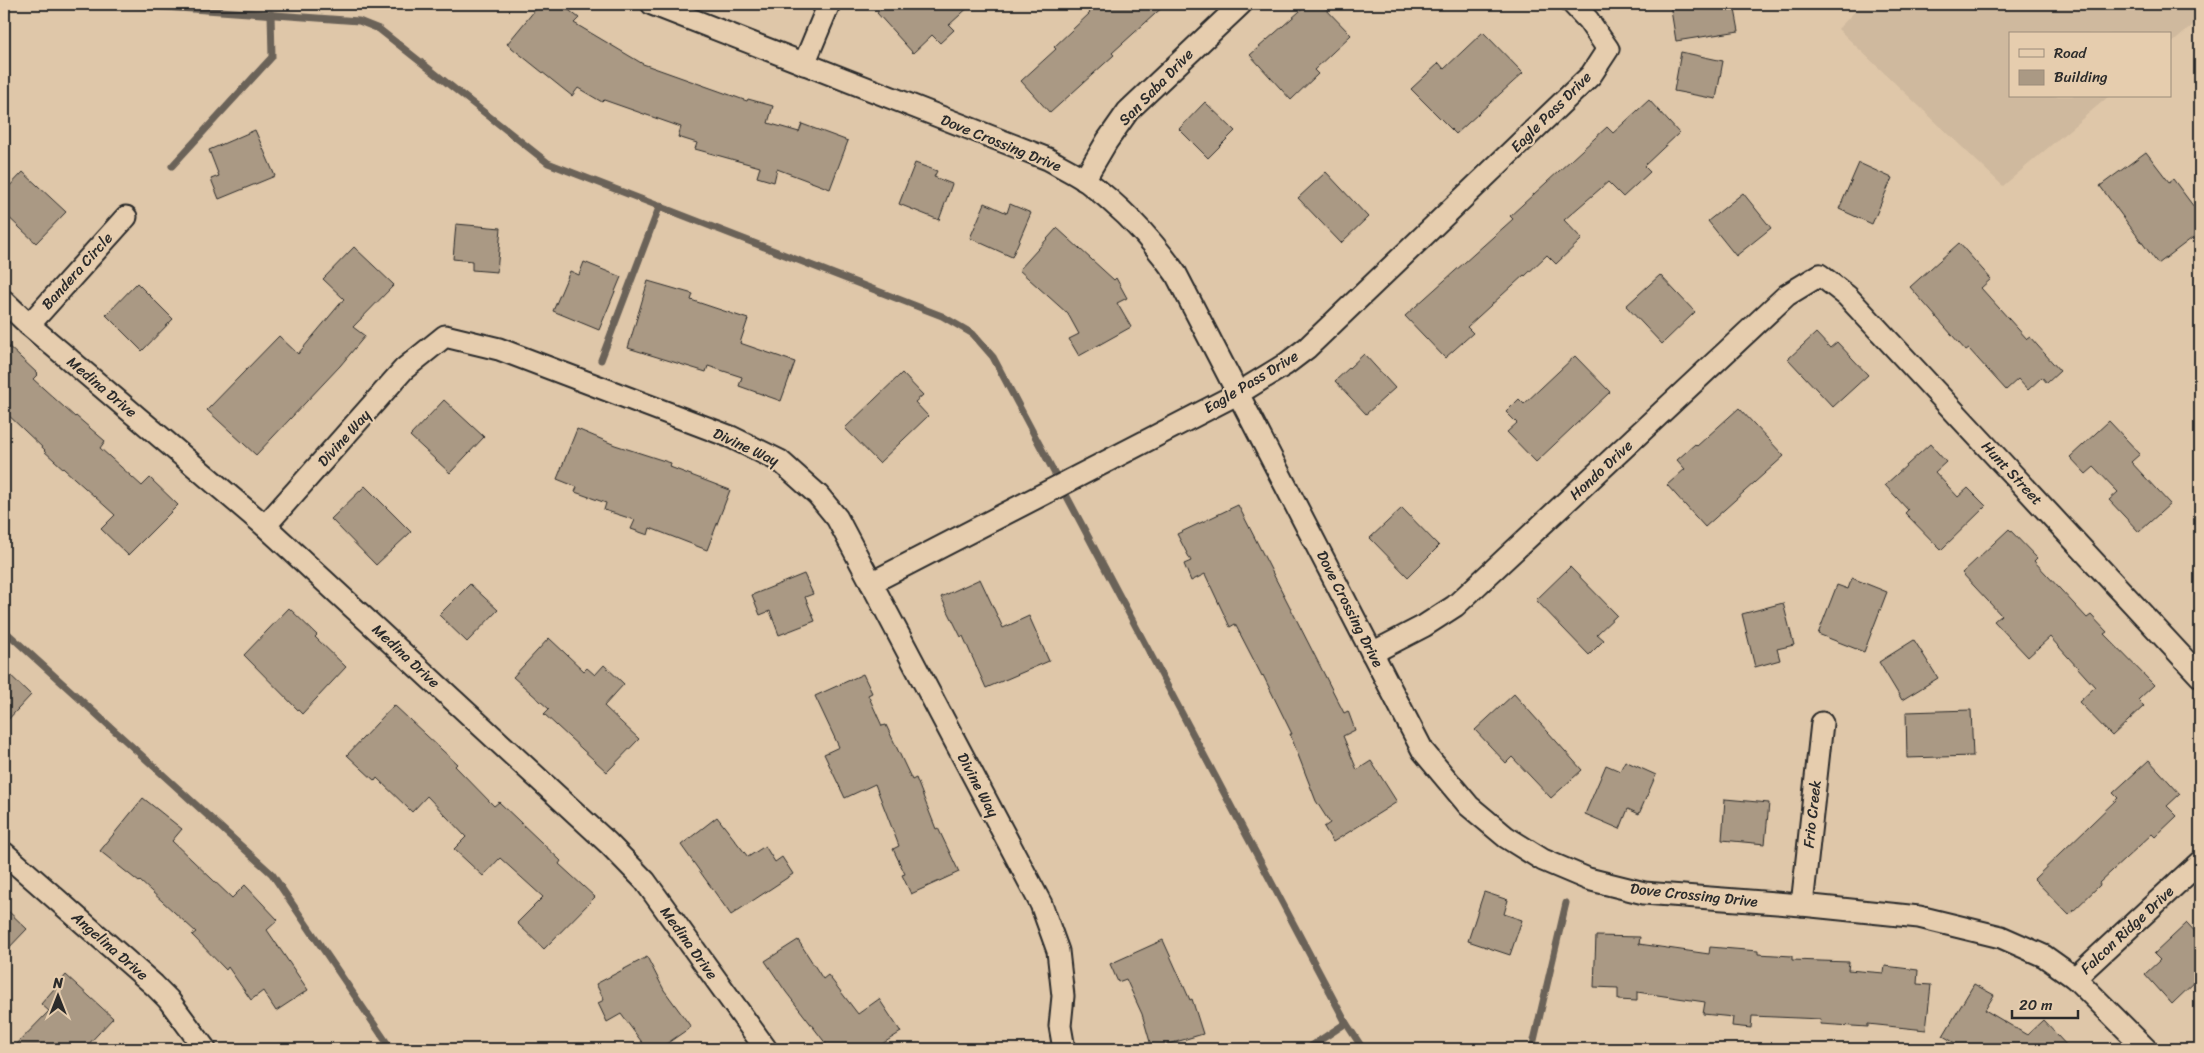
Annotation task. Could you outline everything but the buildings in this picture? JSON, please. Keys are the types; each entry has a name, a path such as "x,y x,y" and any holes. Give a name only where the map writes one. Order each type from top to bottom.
{"street":[{"name":"Dove Crossing Drive","path":"652,4 1048,159 1084,180 1131,220 1158,248 1176,274 1423,752 1470,806 1506,838 1543,860 1588,879 1644,893 1802,905 1919,917 2001,937 2044,956 2075,978 2146,1049"},
{"path":"804,64 829,4"},
{"name":"San Saba Drive","path":"1084,180 1128,111 1241,4"},
{"name":"Eagle Pass Drive","path":"871,583 1239,393 1286,364 1307,348 1591,75 1608,49 1588,20 1573,4"},
{"name":"Bandera Circle","path":"29,325 126,217"},
{"name":"Hondo Drive","path":"1372,653 1424,626 1455,606 1787,295 1820,275"},
{"name":"Hunt Street","path":"1820,275 1847,296 2200,676"},
{"name":"Medina Drive","path":"4,301 29,325 265,526 608,843 645,881 766,1049"},
{"name":"Divine Way","path":"265,526 404,370 445,336 499,349 731,437 780,461 818,495 837,518 1041,904 1058,951 1063,996 1060,1026 1064,1049"},
{"name":"Frio Creek","path":"1802,905 1822,723"},
{"name":"Angelina Drive","path":"4,853 168,999 194,1046"},
{"name":"Falcon Ridge Drive","path":"2075,978 2200,862"}],"shaded area":[{"path":"1862,4 2200,4 2200,19 2172,43 2172,32 2009,32 2009,98 2107,98 2003,186 1838,29"}],"waterway":[{"path":"122,4 359,21 379,29 548,163 942,316 973,334 993,357 1346,1023 1363,1049"},
{"path":"172,166 272,57 271,14"},
{"path":"601,360 660,205"},
{"path":"4,630 272,874 391,1049"},
{"path":"1532,1049 1566,903"},
{"path":"1307,1049 1346,1023"}]}
